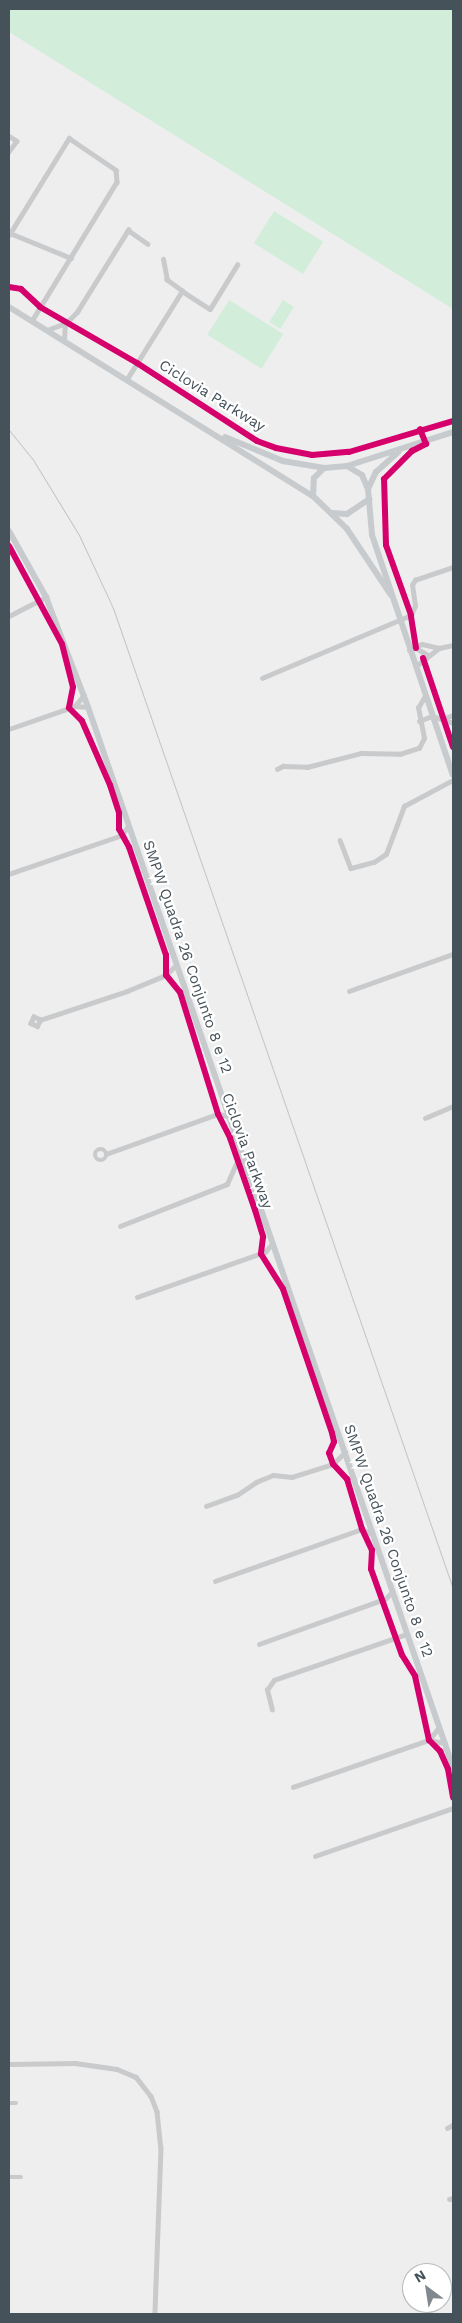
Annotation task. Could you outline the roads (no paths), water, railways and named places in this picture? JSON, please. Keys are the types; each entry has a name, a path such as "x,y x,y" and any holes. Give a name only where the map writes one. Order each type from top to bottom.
{"street":[{"path":"9,136 17,141 9,152"},
{"path":"32,321 71,258 117,182 116,170 69,138 10,234 71,258"},
{"path":"64,341 63,330 66,323 77,312 128,230 148,244"},
{"path":"163,259 167,280 210,309 237,265"},
{"path":"128,379 182,291"},
{"path":"9,307 219,435 313,496 332,513 359,544 391,595"},
{"path":"47,330 66,323"},
{"path":"219,435 283,460 324,468 347,466 453,432"},
{"path":"368,490 376,472 406,448"},
{"path":"347,466 362,475 368,490 370,526 391,595 412,649 415,667 453,775"},
{"path":"313,496 314,478 324,468"},
{"path":"332,513 347,514 369,499"},
{"name":"SMPW Quadra 26 Conjunto 8 e 12","path":"9,531 46,597 84,695 345,1452 370,1533 453,1767"},
{"path":"262,678 400,620 414,609 412,585 415,580 453,566"},
{"path":"9,616 46,597"},
{"path":"412,649 422,644 439,648"},
{"path":"415,667 439,648 453,645"},
{"path":"412,649 428,655"},
{"path":"75,706 84,695"},
{"path":"277,769 283,766 315,766 361,754 400,754 422,744 424,738 419,722 418,708 426,696"},
{"path":"9,729 75,706 88,708"},
{"path":"443,719 453,715"},
{"path":"419,722 432,716 453,723"},
{"path":"340,840 351,868 374,862 386,854 404,806 453,780"},
{"path":"9,874 122,835 128,826"},
{"path":"122,835 133,840"},
{"path":"349,991 453,954"},
{"path":"40,1020 128,992 168,973 176,965"},
{"path":"168,973 180,976"},
{"path":"219,1114 225,1106"},
{"path":"425,1118 453,1106"},
{"path":"106,1154 219,1114 228,1116"},
{"path":"120,1226 227,1184 241,1152"},
{"path":"137,1297 265,1252 272,1244"},
{"path":"265,1252 276,1256"},
{"path":"336,1463 345,1452"},
{"path":"206,1506 237,1495 256,1482 273,1475 295,1476 336,1463 349,1464"},
{"path":"215,1581 363,1529 367,1522"},
{"path":"363,1529 370,1533"},
{"path":"259,1644 385,1599 392,1592"},
{"path":"385,1599 396,1602"},
{"path":"272,1710 267,1690 274,1680 407,1634"},
{"path":"429,1740 439,1727"},
{"path":"293,1787 429,1740 445,1743"},
{"path":"315,1856 453,1808"},
{"path":"9,2064 75,2063 117,2069 136,2077 151,2096 157,2112 161,2148 155,2314"},
{"path":"9,2103 16,2103"},
{"path":"446,2128 453,2125"},
{"path":"9,2177 21,2177"}],"railway":[{"path":"9,430 32,458 79,535 113,608 453,1589"}]}
